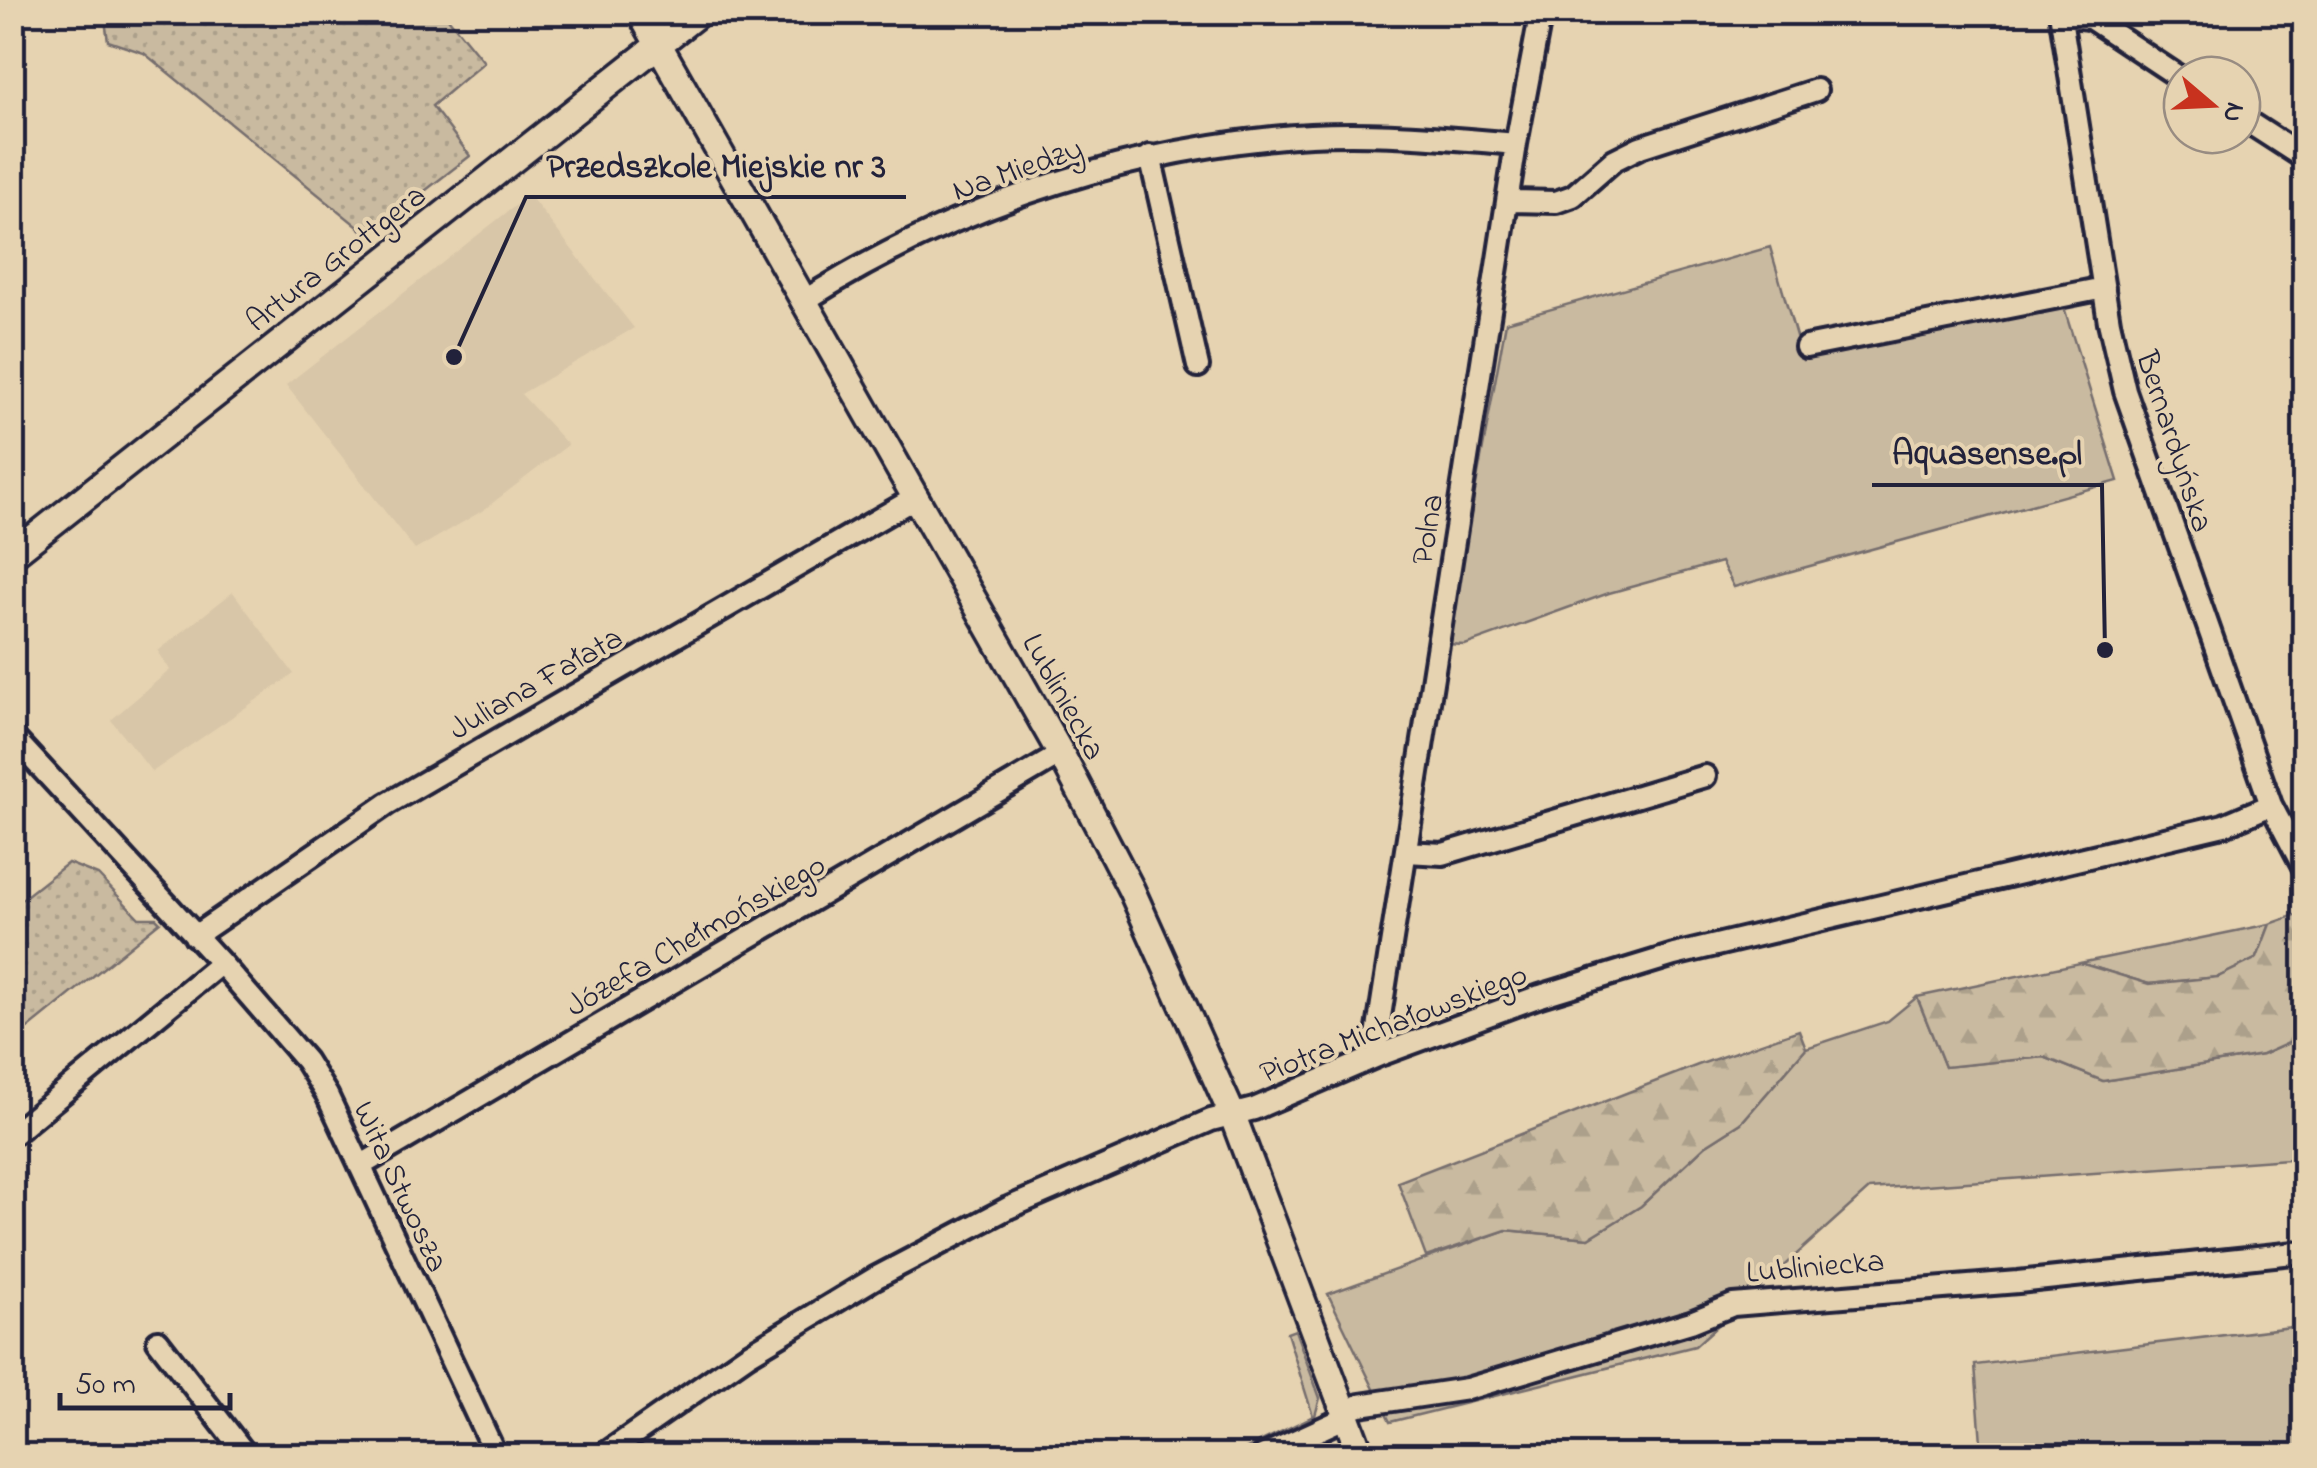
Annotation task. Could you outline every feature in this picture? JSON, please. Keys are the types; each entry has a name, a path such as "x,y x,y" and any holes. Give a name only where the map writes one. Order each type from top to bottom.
{"street":[{"name":"Lubliniecka","path":"640,12 1061,754 1150,927 1232,1114 1361,1456"},
{"name":"Artura Grottgera","path":"12,555 700,12"},
{"name":"Polna","path":"1382,1054 1376,1042 1516,144 1541,12"},
{"path":"2060,14 2090,18 2162,66"},
{"name":"Bernardyńska","path":"2060,14 2104,288 2125,391 2271,806 2304,868"},
{"path":"1508,201 1556,202 1573,196 1614,160 1640,147 1816,90"},
{"path":"2262,131 2304,158"},
{"name":"Na Miedzy","path":"802,302 873,260 958,218 1150,156 1274,138 1368,134 1516,144"},
{"path":"1150,156 1198,366"},
{"path":"1806,348 2104,288"},
{"name":"Juliana Fałata","path":"195,936 386,804 915,498"},
{"name":"Wita Stwosza","path":"12,736 221,962 306,1061 327,1096 496,1456"},
{"name":"Józefa Chełmońskiego","path":"360,1166 1061,754"},
{"path":"1406,852 1443,854 1704,776"},
{"name":"Piotra Michałowskiego","path":"602,1456 748,1355 890,1269 1092,1170 1232,1114 1254,1109 1382,1054 1540,996 1674,955 2224,826 2271,806"},
{"path":"12,1135 221,962"},
{"name":"Lubliniecka","path":"1346,1414 1360,1405 1467,1389 1692,1322 1733,1305 2018,1282 2304,1252"},
{"path":"158,1342 247,1456"},
{"path":"1262,1456 1346,1414"}],"shaded area":[{"path":"529,195 634,328 521,394 568,445 482,511 415,550 286,385"},
{"path":"233,592 294,674 152,772 111,720 170,670 158,651"}],"green space":[{"path":"99,13 444,13 484,62 432,106 470,156 368,235 144,53 108,41 105,20"},
{"path":"1770,247 1803,360 2063,305 2118,481 1734,587 1721,562 1609,593 1465,645 1447,644 1506,322"},
{"path":"68,863 98,875 139,918 156,918 160,922 13,1041 13,906"},
{"path":"2304,912 2304,1036 2262,1055 2103,1081 2044,1057 1945,1067 1917,997 2080,963 2149,984 2218,977 2257,958 2270,924"},
{"path":"2270,924 2257,958 2218,977 2149,984 2080,963"},
{"path":"1917,997 1945,1067 2044,1057 2103,1081 2262,1055 2304,1036 2304,1158 1869,1189 1695,1346 1390,1422 1328,1294 1506,1230 1589,1238 1641,1206 1705,1146 1741,1123 1806,1048 1888,1021"},
{"path":"1799,1030 1806,1048 1741,1123 1705,1146 1641,1206 1589,1238 1506,1230 1426,1257 1398,1182 1698,1065"},
{"path":"2300,1326 2304,1348 2304,1455 1982,1455 1975,1365"},
{"path":"1295,1330 1320,1398 1314,1419 1240,1455 1239,1452 1313,1416 1287,1333"}],"place":[{"name":"Przedszkole Miejskie nr 3","path":"454,357"},
{"name":"Aquasense.pl","path":"2105,650"}]}
